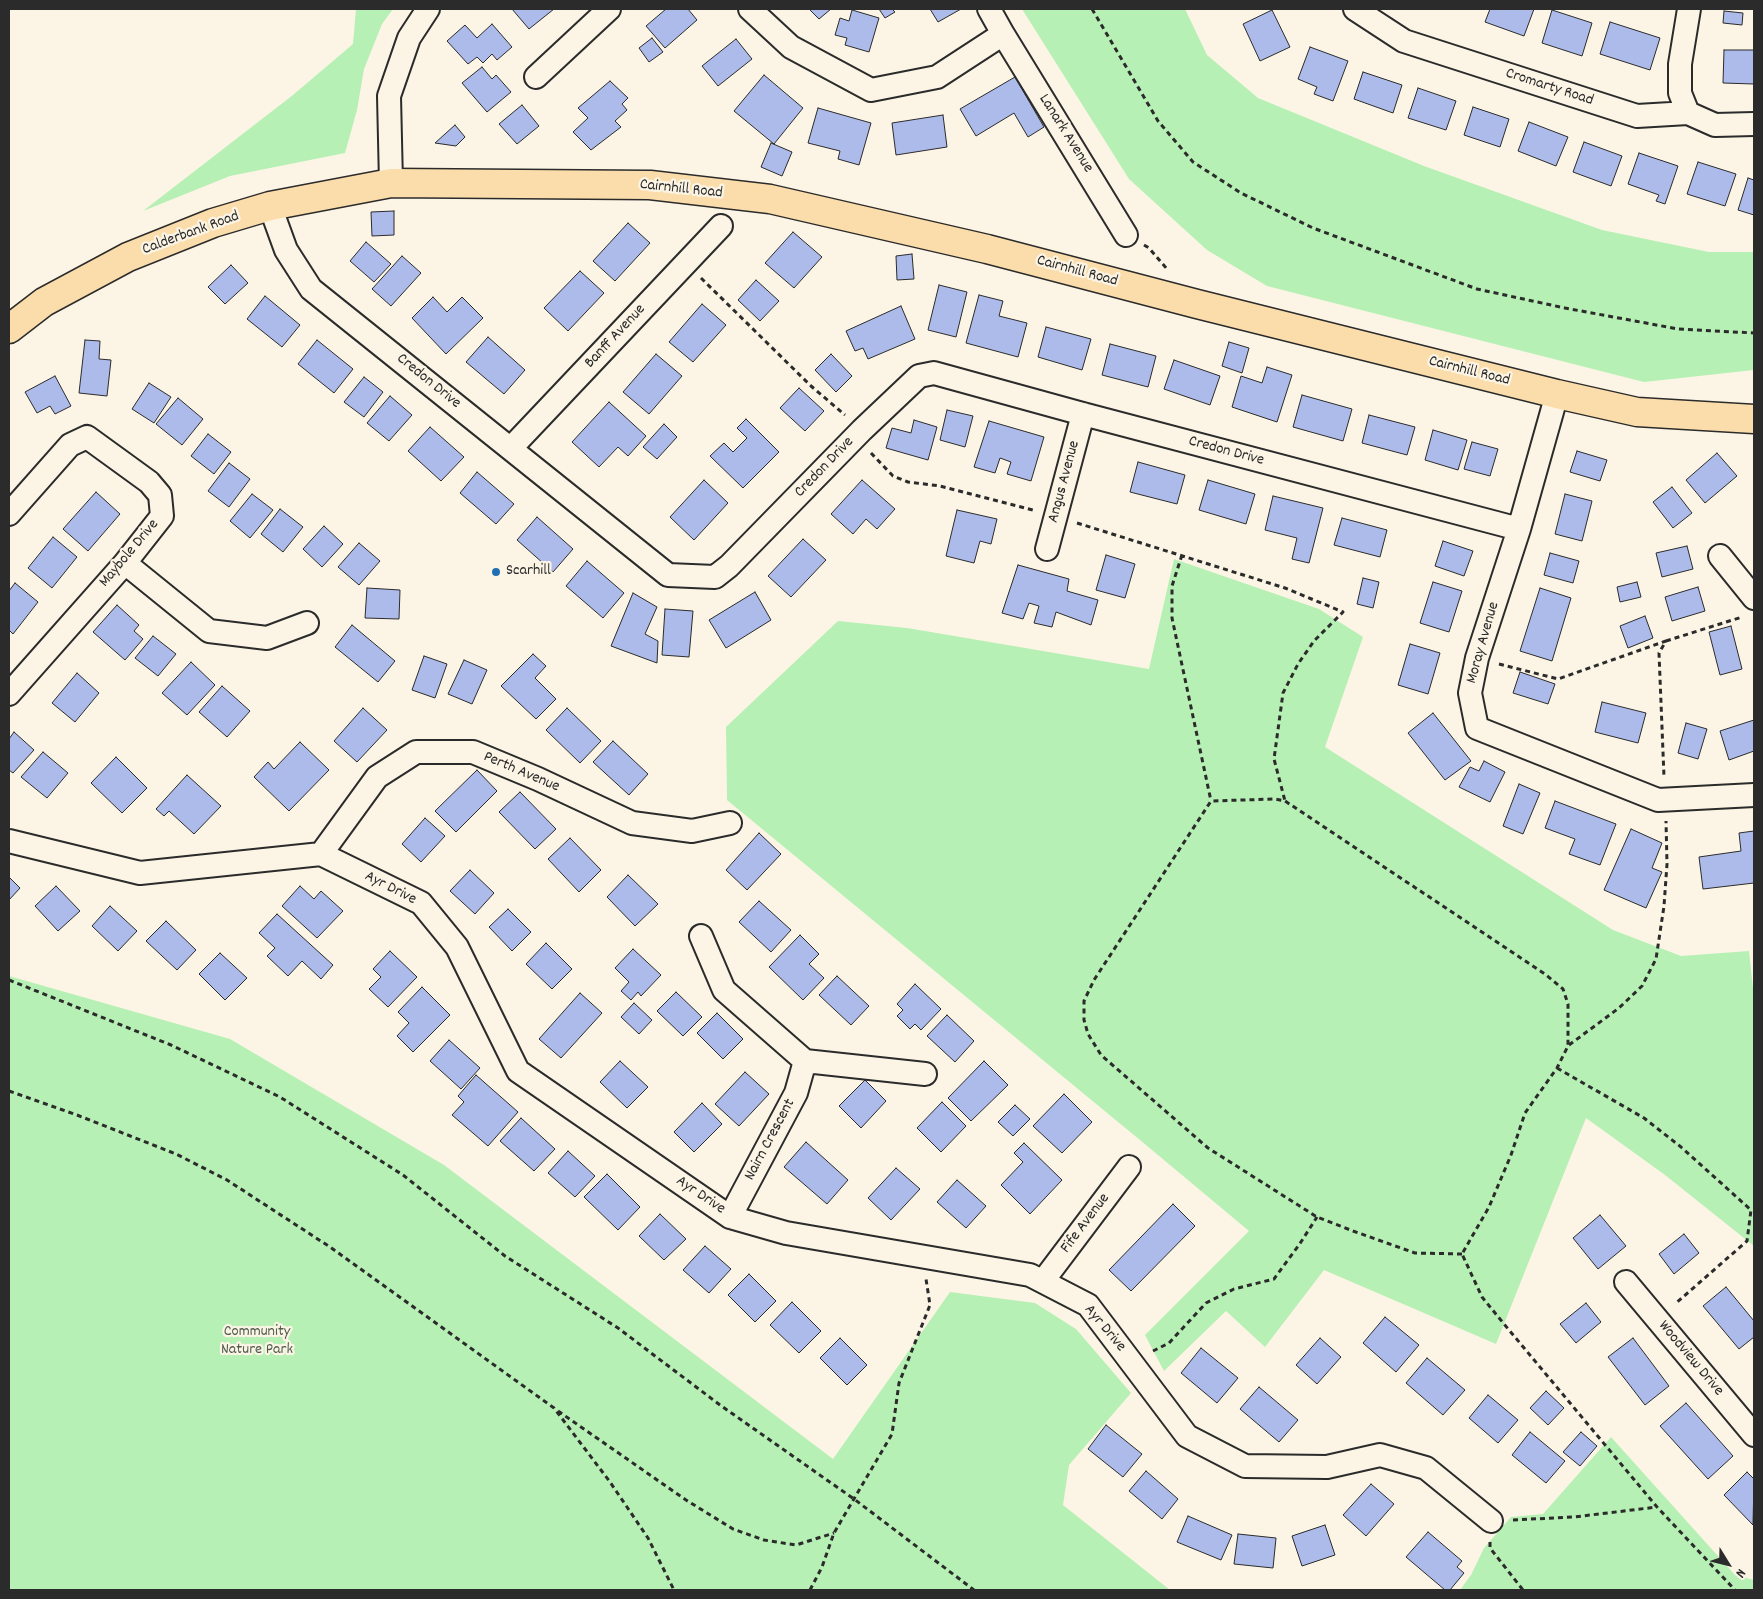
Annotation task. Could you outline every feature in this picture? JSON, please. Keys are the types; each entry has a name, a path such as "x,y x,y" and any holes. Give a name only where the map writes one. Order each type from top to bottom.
{"main road":[{"name":"Calderbank Road","path":"9,329 44,302 128,257 213,223 270,206 392,183"},
{"name":"Cairnhill Road","path":"392,183 650,185 770,199 987,249 1197,304 1557,394 1637,412 1754,419"}],"street":[{"path":"392,183 389,96 409,38 428,9"},
{"path":"536,78 609,9"},
{"path":"750,9 791,47 871,90 938,77 1004,34"},
{"name":"Lanark Avenue","path":"989,9 1126,234"},
{"name":"Cromarty Road","path":"1355,9 1404,41 1637,116 1688,113 1715,125 1754,124"},
{"path":"1688,113 1680,93 1680,64 1689,9"},
{"name":"Credon Drive","path":"270,206 286,250 311,288 668,575 715,577 729,566 862,430 919,376 934,373 1519,529"},
{"name":"Banff Avenue","path":"511,448 721,226"},
{"name":"Moray Avenue","path":"1557,394 1519,529 1477,658 1470,693 1477,728 1658,800 1754,795"},
{"name":"Angus Avenue","path":"1047,549 1083,414"},
{"name":"Maybole Drive","path":"9,514 70,445 87,437 149,482 160,495 162,516 125,563 9,694"},
{"path":"1720,556 1750,607"},
{"path":"125,563 209,631 267,638 307,622"},
{"name":"Perth Avenue","path":"321,854 377,777 416,752 473,752 538,779 632,823 692,831 730,823"},
{"path":"9,841 140,873 321,854"},
{"name":"Ayr Drive","path":"321,854 421,903 457,947 518,1071 730,1216 786,1233 1030,1275 1088,1305 1187,1436 1245,1466 1326,1467 1380,1455 1426,1468 1491,1521"},
{"path":"702,936 724,990 805,1061 925,1074"},
{"name":"Nairn Crescent","path":"730,1216 796,1093 805,1061"},
{"name":"Fife Avenue","path":"1043,1282 1129,1167"},
{"name":"Woodview Drive","path":"1626,1282 1754,1435"}],"path":[{"path":"1092,9 1158,120 1193,162 1241,193 1313,228 1477,289 1565,308 1678,328 1754,333"},
{"path":"1056,517 1285,588 1343,612 1314,641 1298,664 1283,693 1274,758 1285,801"},
{"path":"1182,555 1172,586 1172,618 1211,802 1094,980 1084,1002 1084,1020 1088,1034 1101,1055 1208,1148 1318,1216 1353,1231 1415,1253 1462,1254"},
{"path":"1666,641 1750,607"},
{"path":"1211,802 1275,799 1285,801 1537,969 1562,989 1568,1004 1568,1046 1557,1068 1525,1113 1511,1155 1489,1207 1462,1254"},
{"path":"9,980 170,1045 280,1097 403,1175 505,1256 618,1328 720,1405 854,1499 974,1590"},
{"path":"1557,1068 1644,1118 1681,1147 1751,1210 1747,1241 1657,1320"},
{"path":"9,1091 77,1115 176,1154 227,1180 330,1247 678,1495 733,1529 764,1540 796,1545 834,1532"},
{"path":"1131,1362 1169,1343 1206,1303 1234,1289 1274,1279 1300,1245 1318,1216"},
{"path":"1462,1254 1482,1297 1657,1507 1734,1590"},
{"path":"810,1590 822,1567 834,1532 892,1434 900,1383 930,1305 923,1256"},
{"path":"554,1408 616,1490 648,1538 674,1590"},
{"path":"1523,1590 1490,1548 1491,1521 1574,1517 1657,1507"}],"green space":[{"path":"356,9 393,9 382,24 364,69 357,110 345,153 230,176 143,211 293,95 353,44"},
{"path":"1022,9 1185,9 1207,55 1258,98 1424,166 1602,230 1709,252 1754,252 1754,370 1644,382 1267,286 1207,250 1129,179"},
{"path":"1174,559 1319,609 1363,637 1325,747 1613,930 1681,956 1749,951 1754,998 1754,1246 1665,1175 1586,1118 1496,1344 1324,1270 1265,1347 1226,1311 1164,1371 1145,1335 1249,1231 727,800 726,727 838,621 907,628 1149,669"},
{"name":"Community Nature Park","path":"9,976 230,1039 444,1165 833,1459 950,1292 1035,1303 1076,1329 1131,1393 1069,1465 1063,1505 1170,1590 9,1590"},
{"path":"1611,1437 1735,1575 1754,1580 1754,1590 1460,1590 1471,1575 1484,1548 1511,1517 1543,1514"}],"building":[{"path":"512,9 554,9 529,29"},
{"path":"666,9 688,9 697,20 665,48 646,26"},
{"path":"809,9 831,9 819,19"},
{"path":"879,9 892,9 895,12 885,18"},
{"path":"930,9 961,9 938,22"},
{"path":"1490,9 1534,9 1524,36 1485,22"},
{"path":"852,10 879,18 869,52 845,45 847,38 835,35 840,18 849,21"},
{"path":"1272,10 1290,47 1260,61 1243,24"},
{"path":"1552,10 1592,23 1582,56 1542,43"},
{"path":"1724,11 1743,13 1742,25 1723,23"},
{"path":"1610,22 1660,38 1650,70 1600,54"},
{"path":"492,24 512,47 497,60 492,54 483,63 477,57 468,64 447,41 465,25 477,38"},
{"path":"652,38 663,52 649,62 639,48"},
{"path":"736,39 752,59 718,86 702,66"},
{"path":"1310,47 1348,61 1333,101 1314,94 1317,87 1298,79"},
{"path":"1724,50 1754,50 1754,84 1723,83"},
{"path":"482,67 492,79 496,75 511,92 487,112 462,83"},
{"path":"1363,72 1402,85 1393,113 1354,99"},
{"path":"764,75 803,108 774,144 734,111"},
{"path":"1015,77 1044,127 1028,137 1014,113 976,136 960,109"},
{"path":"610,81 628,98 622,104 627,110 615,121 621,127 591,150 573,132 588,118 578,108"},
{"path":"1418,88 1456,101 1446,130 1408,118"},
{"path":"522,105 539,126 517,144 499,124"},
{"path":"1473,107 1509,119 1500,147 1464,135"},
{"path":"818,108 871,123 859,165 838,159 840,151 808,143"},
{"path":"943,115 947,147 896,155 892,123"},
{"path":"1529,122 1568,137 1556,166 1518,151"},
{"path":"455,125 465,137 456,146 435,143"},
{"path":"1584,142 1622,156 1611,186 1573,172"},
{"path":"771,143 792,152 782,176 761,167"},
{"path":"1639,153 1678,166 1665,204 1656,201 1659,195 1628,184"},
{"path":"1698,162 1736,174 1725,206 1687,194"},
{"path":"1748,178 1754,180 1754,215 1738,210"},
{"path":"394,211 394,235 372,236 371,212"},
{"path":"628,223 650,243 615,281 593,261"},
{"path":"793,232 822,257 794,288 765,263"},
{"path":"366,242 391,264 374,282 350,261"},
{"path":"912,254 914,279 897,280 896,256"},
{"path":"402,256 421,273 391,306 372,289"},
{"path":"231,265 248,283 225,304 208,287"},
{"path":"580,271 604,293 568,331 544,308"},
{"path":"756,280 779,301 760,321 738,300"},
{"path":"939,285 967,292 956,337 928,330"},
{"path":"979,295 1003,301 999,316 1027,323 1018,357 966,343"},
{"path":"265,296 300,325 282,347 247,319"},
{"path":"433,297 447,312 462,297 483,318 446,354 412,318"},
{"path":"702,304 726,325 693,362 669,342"},
{"path":"901,306 915,339 868,359 863,348 855,351 846,331"},
{"path":"1046,327 1091,339 1082,370 1038,357"},
{"path":"488,337 525,370 504,394 466,362"},
{"path":"85,340 100,341 99,359 111,360 107,396 79,393"},
{"path":"317,340 353,369 334,393 298,364"},
{"path":"1229,342 1249,348 1242,373 1222,366"},
{"path":"1110,344 1156,356 1148,387 1102,375"},
{"path":"656,354 682,376 649,414 623,392"},
{"path":"831,354 852,376 836,392 815,370"},
{"path":"1174,360 1220,376 1210,405 1164,389"},
{"path":"1267,367 1292,375 1277,422 1232,407 1241,376 1262,383"},
{"path":"55,376 71,406 55,414 50,406 37,413 25,392"},
{"path":"364,377 383,392 364,417 344,402"},
{"path":"149,383 171,397 154,423 132,409"},
{"path":"799,388 824,411 805,431 780,408"},
{"path":"1302,395 1352,409 1343,441 1293,427"},
{"path":"390,396 412,415 389,441 367,423"},
{"path":"178,398 203,419 182,445 156,424"},
{"path":"609,402 646,436 628,456 618,447 599,467 572,442"},
{"path":"947,410 973,416 965,447 940,440"},
{"path":"1369,415 1415,427 1407,455 1362,443"},
{"path":"746,419 779,452 743,488 710,456 724,443 733,452 747,438 737,428"},
{"path":"914,420 937,427 928,460 886,448 892,428 911,433"},
{"path":"989,421 1044,437 1031,481 1007,474 1011,462 1000,458 995,473 974,467"},
{"path":"664,424 677,437 657,459 643,447"},
{"path":"430,427 464,457 441,481 408,451"},
{"path":"1433,430 1467,440 1458,470 1425,460"},
{"path":"208,434 231,452 214,474 191,456"},
{"path":"1472,442 1498,449 1490,476 1464,469"},
{"path":"1577,451 1607,460 1600,481 1570,472"},
{"path":"1717,453 1737,476 1705,503 1686,480"},
{"path":"1138,462 1185,475 1177,504 1130,492"},
{"path":"229,463 250,479 229,507 208,491"},
{"path":"477,472 514,504 496,524 460,493"},
{"path":"704,480 728,503 694,540 670,517"},
{"path":"862,480 895,509 877,529 866,519 853,534 831,514"},
{"path":"1208,480 1255,494 1246,524 1199,510"},
{"path":"1672,487 1692,513 1673,528 1653,502"},
{"path":"96,492 120,514 88,551 63,529"},
{"path":"252,494 273,510 250,538 230,521"},
{"path":"1565,494 1592,501 1582,541 1555,534"},
{"path":"1273,496 1323,508 1309,563 1292,559 1297,538 1265,530"},
{"path":"280,509 303,527 283,552 261,534"},
{"path":"957,510 997,519 991,544 980,541 974,563 946,556"},
{"path":"537,517 573,549 553,572 517,540"},
{"path":"1342,518 1387,530 1380,557 1334,545"},
{"path":"324,526 343,544 322,567 303,549"},
{"path":"53,537 77,557 52,588 28,568"},
{"path":"803,539 826,560 791,597 768,576"},
{"path":"1443,541 1473,551 1464,576 1435,566"},
{"path":"359,543 380,561 359,585 338,567"},
{"path":"1687,546 1693,569 1662,577 1656,553"},
{"path":"1550,553 1579,561 1573,583 1544,575"},
{"path":"1106,555 1135,564 1125,598 1096,590"},
{"path":"587,561 624,593 603,618 566,586"},
{"path":"1018,565 1069,579 1067,591 1098,600 1091,625 1056,612 1052,627 1034,623 1039,606 1029,603 1023,619 1002,613"},
{"path":"1363,578 1379,582 1373,608 1357,604"},
{"path":"1433,582 1462,591 1449,632 1420,623"},
{"path":"1637,582 1641,597 1620,602 1617,587"},
{"path":"15,583 38,602 13,634 9,630 9,591"},
{"path":"1698,587 1705,611 1672,621 1665,597"},
{"path":"367,588 400,590 399,619 365,618"},
{"path":"1540,588 1571,598 1552,661 1520,651"},
{"path":"755,592 771,620 726,648 709,620"},
{"path":"633,593 657,607 645,634 658,641 657,663 611,646"},
{"path":"117,605 139,625 134,631 143,639 125,660 93,632"},
{"path":"665,609 693,611 689,657 662,655"},
{"path":"1645,616 1653,638 1628,648 1620,626"},
{"path":"352,625 395,661 378,682 335,647"},
{"path":"1731,626 1742,669 1720,675 1709,632"},
{"path":"153,636 176,654 158,676 135,658"},
{"path":"1410,644 1440,653 1428,694 1398,685"},
{"path":"533,654 546,666 535,678 556,699 536,719 501,686"},
{"path":"424,656 447,664 435,698 412,690"},
{"path":"464,660 487,670 472,704 448,694"},
{"path":"191,662 215,685 187,715 162,693"},
{"path":"1520,672 1555,684 1548,704 1513,693"},
{"path":"77,673 99,693 75,722 52,703"},
{"path":"222,686 250,711 227,737 199,712"},
{"path":"1602,702 1646,713 1638,743 1595,732"},
{"path":"363,708 387,730 357,762 334,741"},
{"path":"567,708 601,741 580,763 546,730"},
{"path":"1433,713 1471,761 1445,780 1408,733"},
{"path":"1754,720 1754,751 1729,760 1720,731"},
{"path":"1686,723 1707,729 1698,759 1678,753"},
{"path":"14,732 34,750 13,773 9,770 9,739"},
{"path":"613,741 648,774 629,795 593,762"},
{"path":"300,742 329,770 289,811 254,777 268,762 274,769"},
{"path":"43,752 68,773 47,798 21,777"},
{"path":"116,757 147,788 122,813 91,783"},
{"path":"1484,761 1505,772 1490,802 1459,787 1470,767 1479,771"},
{"path":"477,770 497,791 456,832 435,811"},
{"path":"187,775 221,806 194,834 169,811 164,816 156,809"},
{"path":"1519,784 1540,793 1523,834 1503,826"},
{"path":"520,792 556,829 535,849 499,812"},
{"path":"1555,801 1616,824 1600,865 1569,854 1575,839 1545,828"},
{"path":"425,818 445,836 421,862 402,844"},
{"path":"1631,829 1662,843 1652,868 1662,872 1646,908 1604,890"},
{"path":"1754,831 1754,883 1703,889 1699,857 1741,851 1739,833"},
{"path":"759,833 781,854 747,890 726,870"},
{"path":"570,838 601,870 579,892 548,859"},
{"path":"470,870 494,893 475,914 450,891"},
{"path":"628,875 658,904 635,926 607,897"},
{"path":"9,877 20,888 9,900"},
{"path":"56,886 80,911 58,931 35,906"},
{"path":"300,886 314,899 321,891 343,911 317,938 282,906"},
{"path":"759,901 791,930 771,952 739,922"},
{"path":"110,906 137,931 118,951 92,926"},
{"path":"508,909 531,932 512,951 489,927"},
{"path":"277,914 333,965 321,979 302,961 288,976 267,956 275,948 259,933"},
{"path":"166,921 196,950 177,970 146,941"},
{"path":"800,935 819,954 809,964 824,978 803,1000 769,967"},
{"path":"546,943 572,969 552,989 526,964"},
{"path":"633,949 661,975 641,996 638,992 631,1000 621,991 629,982 615,968"},
{"path":"390,951 417,977 388,1007 369,989 381,977 373,969"},
{"path":"220,953 247,978 225,1000 199,974"},
{"path":"837,976 869,1006 851,1025 819,995"},
{"path":"915,984 941,1009 921,1030 915,1024 910,1029 897,1016 903,1010 897,1004"},
{"path":"422,987 450,1015 413,1052 397,1036 409,1023 398,1012"},
{"path":"676,992 702,1017 683,1036 657,1011"},
{"path":"580,993 602,1013 561,1058 539,1039"},
{"path":"634,1003 652,1020 639,1034 621,1017"},
{"path":"717,1013 743,1039 723,1059 697,1033"},
{"path":"947,1015 974,1041 955,1062 927,1036"},
{"path":"449,1040 480,1068 461,1089 430,1061"},
{"path":"620,1061 648,1087 627,1108 600,1082"},
{"path":"984,1061 1008,1085 971,1121 948,1098"},
{"path":"745,1072 769,1094 739,1126 715,1104"},
{"path":"476,1075 518,1112 488,1146 452,1115 464,1102 458,1096"},
{"path":"865,1080 886,1101 861,1128 839,1106"},
{"path":"1064,1094 1092,1122 1062,1153 1033,1126"},
{"path":"942,1102 966,1126 941,1152 917,1128"},
{"path":"702,1103 722,1124 694,1152 674,1132"},
{"path":"1015,1105 1030,1119 1013,1136 998,1122"},
{"path":"521,1118 555,1149 534,1171 500,1141"},
{"path":"806,1142 848,1180 827,1204 784,1167"},
{"path":"1024,1143 1062,1180 1030,1214 1001,1185 1023,1162 1014,1153"},
{"path":"568,1151 595,1176 575,1197 548,1173"},
{"path":"896,1168 920,1189 891,1220 868,1198"},
{"path":"607,1174 640,1207 618,1230 584,1197"},
{"path":"957,1180 986,1206 966,1228 937,1202"},
{"path":"1173,1204 1195,1226 1131,1291 1109,1270"},
{"path":"660,1214 686,1239 664,1260 639,1236"},
{"path":"1600,1215 1626,1246 1598,1269 1573,1238"},
{"path":"1684,1234 1699,1253 1674,1274 1659,1254"},
{"path":"705,1246 731,1269 709,1293 683,1270"},
{"path":"749,1274 776,1301 755,1322 728,1295"},
{"path":"1726,1287 1754,1321 1754,1337 1739,1349 1703,1306"},
{"path":"792,1302 821,1331 799,1353 770,1325"},
{"path":"1586,1303 1601,1322 1576,1343 1560,1324"},
{"path":"1385,1317 1419,1345 1396,1372 1363,1343"},
{"path":"840,1338 867,1365 847,1385 820,1358"},
{"path":"1320,1338 1341,1357 1317,1384 1296,1365"},
{"path":"1633,1338 1669,1386 1645,1405 1608,1357"},
{"path":"1201,1348 1238,1378 1217,1403 1181,1373"},
{"path":"1427,1358 1465,1390 1443,1415 1406,1383"},
{"path":"1259,1387 1298,1420 1279,1442 1240,1409"},
{"path":"1546,1391 1564,1408 1548,1425 1530,1408"},
{"path":"1488,1395 1518,1420 1498,1443 1469,1418"},
{"path":"1686,1403 1733,1456 1708,1479 1660,1426"},
{"path":"1106,1425 1142,1454 1123,1477 1088,1449"},
{"path":"1530,1432 1565,1461 1546,1483 1512,1455"},
{"path":"1581,1432 1597,1446 1580,1466 1563,1452"},
{"path":"1146,1471 1178,1499 1162,1519 1129,1491"},
{"path":"1747,1472 1754,1479 1753,1525 1724,1495"},
{"path":"1371,1484 1394,1504 1366,1536 1343,1515"},
{"path":"1188,1516 1232,1535 1221,1560 1177,1542"},
{"path":"1325,1525 1335,1555 1302,1566 1292,1536"},
{"path":"1428,1532 1462,1561 1457,1567 1464,1573 1450,1590 1445,1590 1406,1557"},
{"path":"1238,1534 1276,1538 1273,1568 1234,1564"}],"place":[{"name":"Scarhill","path":"496,572"}]}
